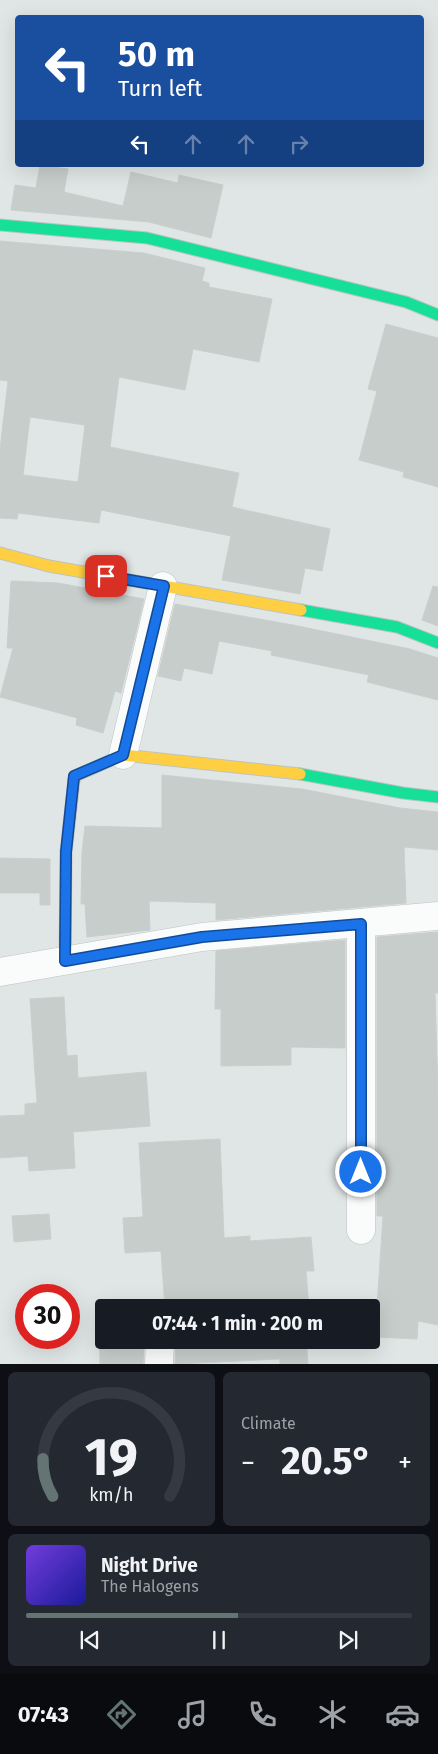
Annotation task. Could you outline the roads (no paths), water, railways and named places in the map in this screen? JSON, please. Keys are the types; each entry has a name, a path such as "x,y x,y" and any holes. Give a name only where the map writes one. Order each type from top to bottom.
{"street":[{"path":"0,224 147,238 406,302 438,315"},
{"path":"0,553 49,566 397,627 438,643"},
{"path":"123,755 164,586"},
{"path":"65,961 66,852 74,776 123,755 304,774 403,793 438,797"},
{"path":"0,972 202,937 438,916"},
{"path":"361,924 361,1230"},
{"path":"159,1364 160,1349"}]}
